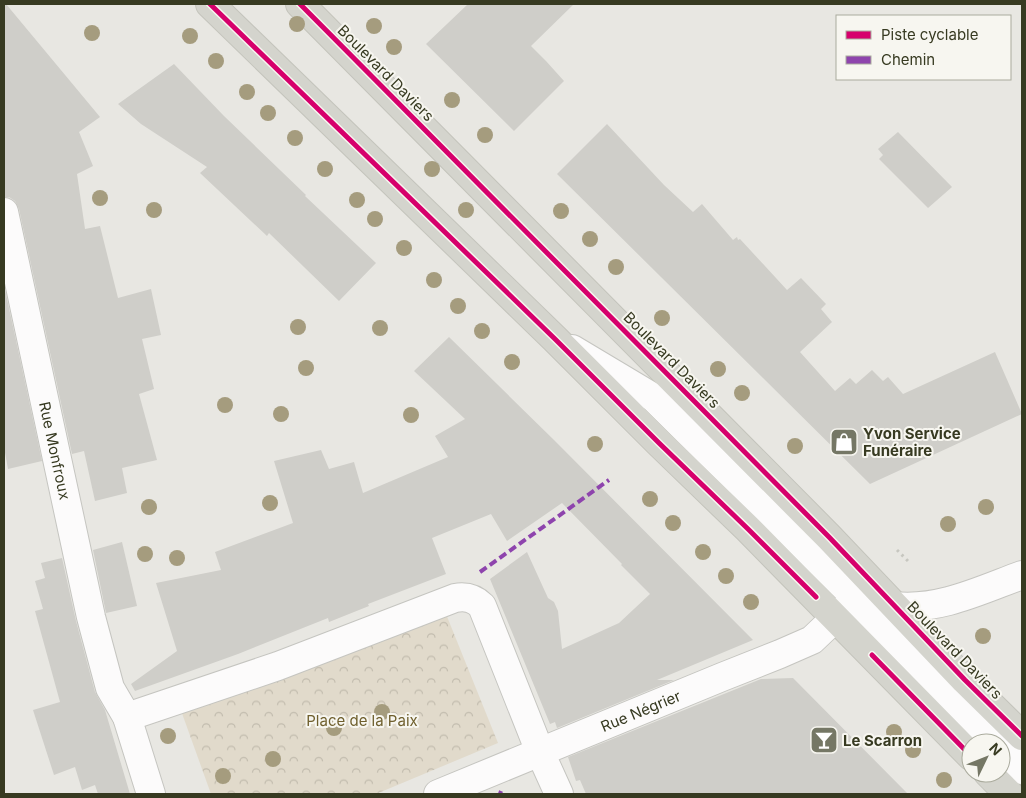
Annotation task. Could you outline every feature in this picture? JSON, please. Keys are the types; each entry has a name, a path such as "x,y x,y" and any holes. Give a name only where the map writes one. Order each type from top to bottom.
{"main road":[{"name":"Boulevard Daviers","path":"210,4 748,529 961,746"},
{"name":"Boulevard Daviers","path":"300,4 712,419 859,590 895,606 1022,736"},
{"path":"998,783 1009,794"}],"street":[{"name":"Rue Monfroux","path":"4,212 91,617 110,688 127,717"},
{"name":"Boulevard Daviers","path":"555,339 654,398 859,590"},
{"path":"895,606 932,606 962,598 1022,575"},
{"name":"Rue Négrier","path":"438,794 812,640 836,618 859,590"},
{"path":"151,794 127,717 278,666 463,596 476,601 482,606 540,752 559,794"},
{"name":"Boulevard Daviers","path":"932,606 933,646"},
{"path":"836,618 880,630 986,733"},
{"path":"1011,758 1022,770"}],"path":[{"path":"897,550 909,562"}],"green space":[{"name":"Place de la Paix","path":"446,614 498,743 376,794 211,794 179,705"}],"building":[{"path":"4,4 6,4 100,117 79,132 93,166 77,174 85,229 100,226 118,298 151,289 161,335 142,339 154,389 139,394 157,460 122,468 127,493 95,501 84,451 72,454 19,209 15,201 9,197 4,197"},
{"path":"468,4 574,4 531,46 564,81 514,131 426,44"},
{"path":"174,64 305,196 376,263 339,301 269,233 267,236 200,173 207,167 141,124 118,104"},
{"path":"607,124 664,185 693,212 702,204 733,240 737,237 738,240 740,239 787,290 801,278 826,304 821,309 832,322 800,352 835,391 850,378 856,384 872,370 883,381 888,377 903,394 995,352 1022,414 870,484 557,174"},
{"path":"898,132 952,187 928,208 879,159 883,155 878,149"},
{"path":"4,285 42,461 8,469 4,447"},
{"path":"449,337 753,640 657,680 674,680 557,728 555,722 550,724 490,579 527,552 548,598 554,602 558,611 562,649 619,623 650,594 562,503 507,541 491,514 432,538 446,574 368,604 369,606 329,622 328,618 238,654 135,691 131,684 177,651 156,583 221,570 215,552 293,523 274,461 321,450 329,469 354,462 363,493 448,457 435,436 465,419 414,371"},
{"path":"122,542 137,606 106,613 93,550"},
{"path":"62,558 95,692 105,710 130,794 98,794 95,785 82,790 75,767 54,775 33,710 60,702 35,611 43,609 35,581 45,578 41,563"},
{"path":"793,678 908,794 586,794 580,780 576,781 568,757 761,679"}],"marked path":[{"path":"480,572 609,480"}],"cycle path":[{"path":"210,4 555,339 816,597"},
{"path":"300,4 829,537 965,680 1022,736"},
{"path":"872,655 961,746"}],"place":[{"name":"Yvon Service Funéraire","path":"844,442"},
{"name":"Le Scarron","path":"824,740"}]}
